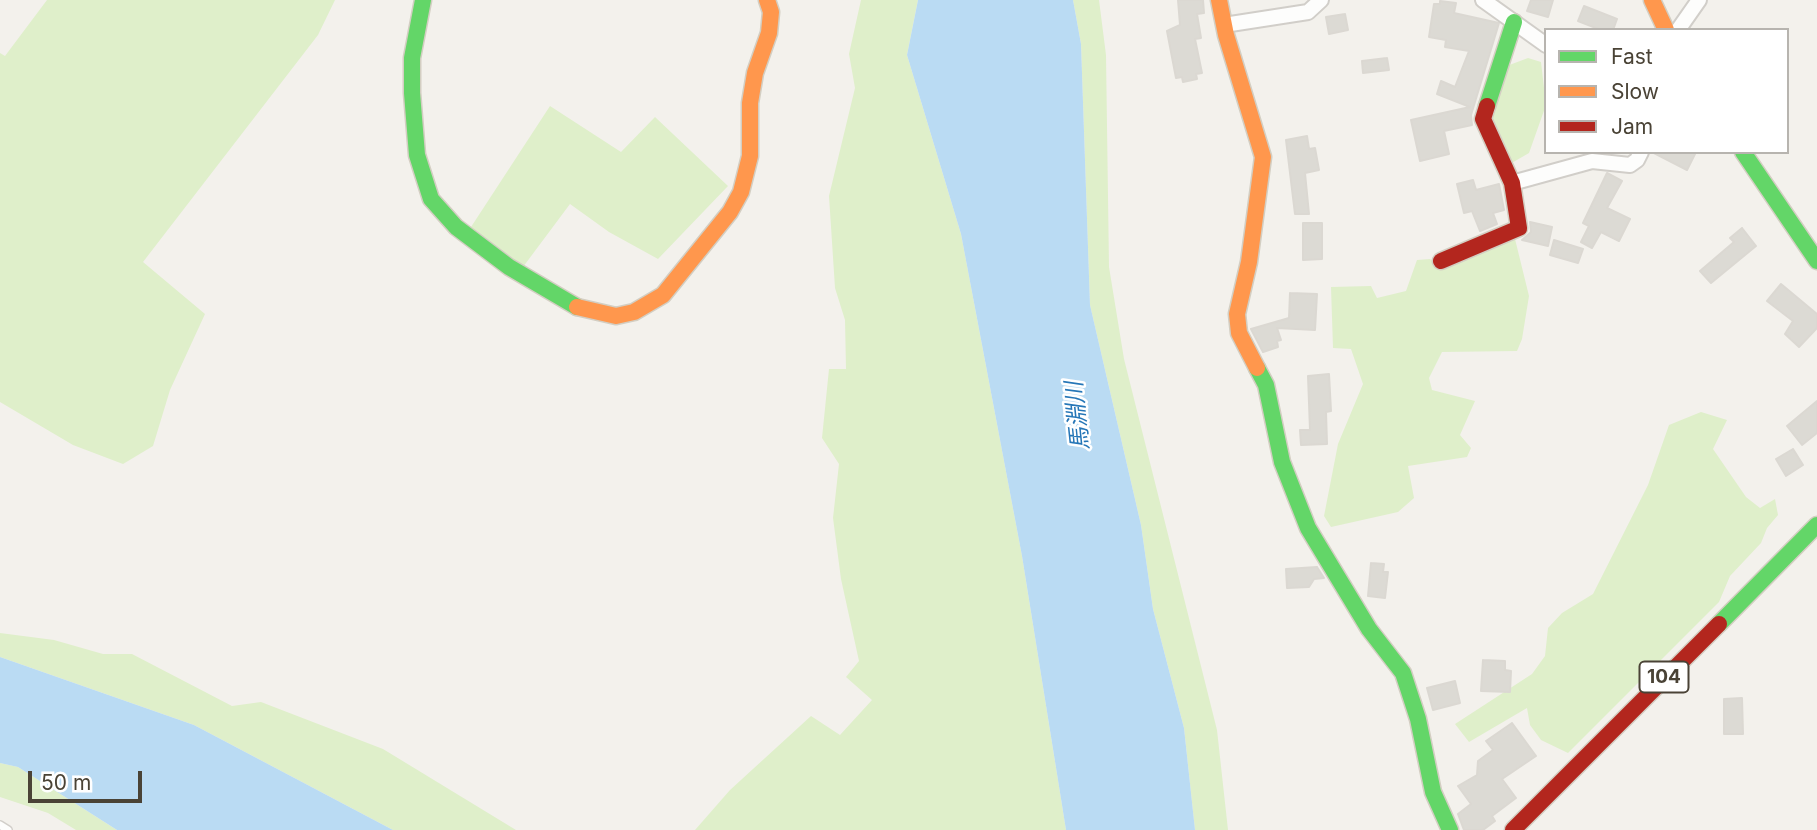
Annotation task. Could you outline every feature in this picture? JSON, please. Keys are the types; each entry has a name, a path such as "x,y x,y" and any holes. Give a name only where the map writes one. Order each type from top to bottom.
{"main road":[{"path":"423,0 412,58 412,93 417,155 431,199 456,227 534,283 583,310 616,316 634,312 663,295 730,212 741,192 750,156 750,103 755,73 769,33 771,12 767,0"},
{"path":"1219,0 1263,157 1249,262 1237,314 1239,333 1266,386 1282,461 1308,528 1369,629 1403,673 1411,693 1433,792 1450,830"},
{"path":"1652,0 1665,28"},
{"path":"1441,261 1519,228 1512,183 1483,119 1514,22"},
{"path":"1744,154 1817,261"},
{"name":"104","path":"1513,830 1817,525"}],"street":[{"path":"1224,24 1308,12 1321,0"},
{"path":"1483,0 1544,44"},
{"path":"1679,28 1699,0"},
{"path":"1512,183 1592,161 1630,165 1640,154"}],"lane":[{"path":"0,825 8,830"}],"green space":[{"path":"47,0 335,0 318,35 143,262 205,314 170,390 153,446 123,464 73,445 0,402 0,53 5,56"},
{"path":"861,0 918,0 907,55 961,234 1022,556 1066,830 695,830 730,790 811,716 840,735 872,700 846,677 859,661 841,579 833,518 839,464 822,438 829,369 846,369 845,320 835,288 829,196 855,88 849,54"},
{"path":"1073,0 1099,0 1106,55 1109,267 1124,359 1217,730 1228,830 1195,830 1184,728 1153,609 1141,525 1090,305 1081,44"},
{"path":"1528,58 1541,62 1544,88 1544,111 1529,153 1510,164 1488,113 1504,67"},
{"path":"550,106 621,152 655,117 728,186 658,259 609,232 570,204 523,267 471,227"},
{"path":"1515,239 1529,296 1522,339 1517,351 1442,352 1429,378 1432,390 1475,401 1460,435 1471,448 1467,457 1408,466 1414,498 1398,512 1331,527 1324,516 1338,444 1363,384 1351,349 1333,348 1331,287 1371,286 1377,298 1406,291 1417,260 1430,259 1443,270"},
{"path":"1701,412 1727,420 1713,449 1746,497 1760,508 1775,499 1778,515 1767,528 1761,543 1730,576 1719,602 1568,753 1541,740 1530,725 1527,708 1469,742 1455,724 1532,674 1545,656 1548,628 1562,613 1593,594 1648,485 1669,425"},
{"path":"0,633 54,640 103,654 132,654 232,706 261,702 383,749 516,830 393,830 194,725 0,657"},
{"path":"0,763 18,767 117,830 76,830 48,813 0,797"}],"water":[{"name":"馬淵川","path":"918,0 1073,0 1081,44 1090,305 1141,525 1153,609 1184,728 1195,830 1066,830 1022,556 961,234 907,55"},
{"path":"0,657 194,725 393,830 117,830 18,767 0,763"}],"building":[{"path":"1178,0 1203,0 1204,13 1197,14 1201,38 1195,39 1202,73 1196,74 1197,79 1183,82 1182,77 1176,78 1167,31 1180,25"},
{"path":"1531,0 1553,0 1548,17 1527,11"},
{"path":"1440,1 1456,3 1454,13 1499,23 1471,115 1472,125 1444,131 1449,154 1420,161 1411,120 1470,107 1437,94 1441,81 1455,87 1469,51 1445,47 1446,40 1429,37 1434,4 1440,4"},
{"path":"1584,6 1617,19 1614,28 1596,28 1578,21"},
{"path":"1345,14 1348,30 1329,34 1326,17"},
{"path":"1387,58 1389,70 1363,73 1362,61"},
{"path":"1307,136 1309,149 1315,148 1319,170 1305,173 1309,214 1295,214 1286,140"},
{"path":"1656,154 1695,154 1687,170"},
{"path":"1607,173 1622,181 1607,208 1630,219 1619,241 1601,232 1592,248 1581,242 1589,226 1583,223"},
{"path":"1473,180 1476,190 1499,184 1504,210 1493,213 1497,224 1480,231 1472,211 1464,213 1457,184"},
{"path":"1530,222 1552,227 1548,246 1522,240 1531,232"},
{"path":"1303,223 1322,223 1322,259 1303,260"},
{"path":"1742,228 1756,246 1711,283 1700,271 1734,242 1730,238"},
{"path":"1554,240 1583,249 1578,263 1550,255"},
{"path":"1781,284 1817,314 1817,328 1799,347 1785,334 1793,321 1767,301"},
{"path":"1290,293 1317,294 1315,330 1277,328 1281,340 1277,341 1278,347 1263,352 1251,329 1289,318"},
{"path":"1329,374 1331,411 1326,412 1327,444 1301,445 1300,430 1310,430 1308,376"},
{"path":"1817,401 1817,433 1802,445 1787,426"},
{"path":"1793,449 1803,465 1786,476 1776,459"},
{"path":"1371,563 1384,564 1383,572 1388,572 1385,598 1368,596"},
{"path":"1317,567 1324,578 1314,579 1309,587 1287,588 1286,569"},
{"path":"1483,660 1505,661 1505,670 1511,671 1510,692 1481,691"},
{"path":"1455,681 1460,703 1433,710 1427,688"},
{"path":"1742,698 1743,734 1724,734 1724,699"},
{"path":"1512,723 1536,756 1502,779 1516,798 1492,816 1495,821 1483,830 1464,830 1458,814 1471,804 1458,786 1477,775 1478,761 1493,750 1486,741"}],"traffic: fast":[{"path":"423,0 412,58 412,93 417,155 431,199 456,227 509,267 577,307"},
{"path":"1487,106 1514,22"},
{"path":"1744,154 1817,261"},
{"path":"1257,368 1266,385 1282,462 1308,528 1369,629 1403,673 1418,719 1433,792 1450,830"},
{"path":"1719,624 1817,525"}],"traffic: slow":[{"path":"577,307 616,316 634,312 663,295 730,212 741,192 750,156 750,103 755,73 769,33 771,12 767,0"},
{"path":"1219,0 1226,35 1263,157 1249,262 1237,314 1239,333 1257,368"},
{"path":"1652,0 1665,28"}],"traffic: jam":[{"path":"1441,261 1519,228 1512,183 1483,119 1487,106"},
{"path":"1513,830 1719,624"}]}
